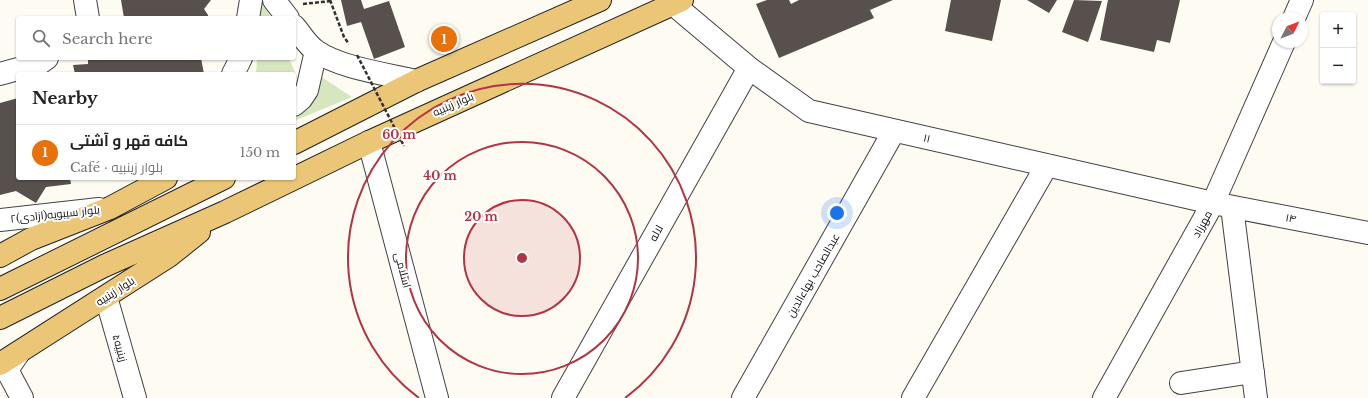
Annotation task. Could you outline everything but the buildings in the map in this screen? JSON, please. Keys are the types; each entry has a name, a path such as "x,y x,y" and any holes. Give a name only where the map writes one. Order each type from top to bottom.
{"main road":[{"path":"299,139 416,81 600,0"},
{"name":"بلوار زینبیه","path":"296,177 369,142 678,2"},
{"path":"0,256 31,239 110,208 162,180"},
{"path":"0,290 220,180"},
{"name":"بلوار زینبیه","path":"0,318 104,266 225,212 291,180"},
{"name":"بلوار زینبیه","path":"9,359 169,256 225,212"}],"street":[{"path":"85,0 88,16"},
{"path":"248,16 251,0"},
{"path":"274,0 286,16"},
{"path":"1297,12 1302,0"},
{"name":"۱۱","path":"678,2 749,68 810,112 1223,205"},
{"path":"296,29 308,44 316,51 340,63 416,81"},
{"name":"مهرزاد","path":"1104,398 1223,205 1282,48"},
{"path":"296,104 302,99 307,90 316,51"},
{"path":"0,74 40,63 44,60"},
{"name":"لاله","path":"563,398 749,68"},
{"name":"عبدالصاحب بهاءالدین","path":"743,398 894,131"},
{"name":"اسلامی","path":"369,142 438,398"},
{"path":"913,398 1047,165"},
{"path":"1223,205 1253,372 1256,398"},
{"name":"۱۴","path":"1223,205 1368,233"},
{"name":"۲بلوار سیبویه(ازادی)","path":"0,220 110,208"},
{"name":"زینبیه۵","path":"106,297 135,398"},
{"path":"9,359 7,370 22,398"},
{"path":"1181,383 1253,372"}],"path":[{"path":"299,0 301,5 331,0 344,37"},
{"path":"357,55 404,146"}],"green space":[{"path":"261,0 263,0 270,16 260,16"},
{"path":"257,60 290,60 295,72 256,72"},
{"path":"317,74 352,97 296,120 296,116 300,114"}],"place":[{"name":"کافه قهر و آشتی","path":"444,39"}]}
